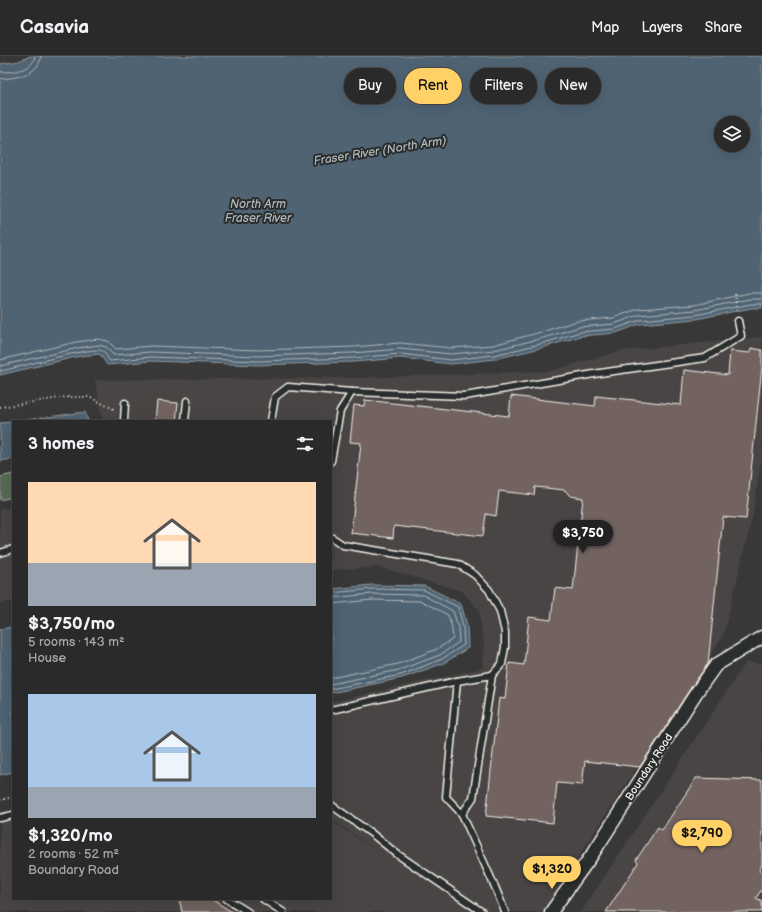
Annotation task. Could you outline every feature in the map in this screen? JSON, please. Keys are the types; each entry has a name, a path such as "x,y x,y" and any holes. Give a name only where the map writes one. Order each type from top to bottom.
{"street":[{"name":"Boundary Road","path":"551,912 592,855 696,693 716,665 762,637"}],"lane":[{"path":"271,420 275,397 288,387 352,392 465,396 600,373 705,358 741,336 738,320"},
{"path":"332,453 340,411 352,392"},
{"path":"185,420 187,401"},
{"path":"124,420 125,403"},
{"path":"332,538 343,545 458,564 475,576 489,590 500,611 505,632 505,647 502,664 492,675 473,798 462,814"},
{"path":"0,553 12,549"},
{"path":"332,710 457,681 492,675"},
{"path":"457,681 446,797 462,814 505,912"},
{"path":"332,806 397,854 482,912"},
{"path":"0,818 12,815"},
{"path":"229,900 248,912"},
{"path":"265,900 283,912"}],"path":[{"path":"735,294 738,320"},
{"path":"0,407 66,398 89,397 124,414"},
{"path":"0,800 12,797"}],"shaded area":[{"path":"762,337 762,453 753,514 723,636 542,912 0,912 0,814 12,810 12,900 332,900 332,822 387,857 332,820 332,702 483,668 484,647 479,610 462,591 378,567 332,570 332,420 103,420 95,380 357,378 550,371 620,351"},
{"path":"12,507 12,601 0,603 0,509"},
{"path":"746,662 762,664 762,912 581,912"}],"green space":[{"path":"12,474 12,497 0,500 0,477"}],"water":[{"name":"North Arm Fraser River","path":"30,56 762,56 762,308 751,308 696,319 640,324 616,333 581,336 545,347 495,359 451,364 400,358 354,362 258,365 151,361 107,365 100,354 80,356 0,375 0,64 19,61"},
{"path":"85,412 88,420 25,420"},
{"path":"12,422 12,459 0,461 0,423"},
{"path":"372,585 425,586 461,604 467,625 468,648 444,663 402,678 332,693 332,589"},
{"path":"12,627 12,772 0,775 0,629"}],"building":[{"path":"751,348 762,350 762,366 746,519 723,517 708,664 690,689 640,767 585,761 582,785 557,783 553,823 486,816 499,698 505,699 509,663 524,665 529,617 551,620 555,588 573,590 583,498 570,496 565,490 535,487 534,495 499,491 496,516 486,514 483,536 394,526 393,538 351,533 361,443 350,442 354,405 364,406 365,400 509,416 511,396 595,406 596,396 681,405 684,370 728,375 730,351 750,353"},
{"path":"157,401 178,403 176,420 155,420"},
{"path":"696,778 762,780 762,864 759,871 762,873 762,889 756,898 762,901 762,912 606,912 638,863 636,860 658,827 662,830"},
{"path":"179,900 213,900 232,912 182,912"}],"water label":[{"name":"Fraser River (North Arm)","path":"380,151"}]}
